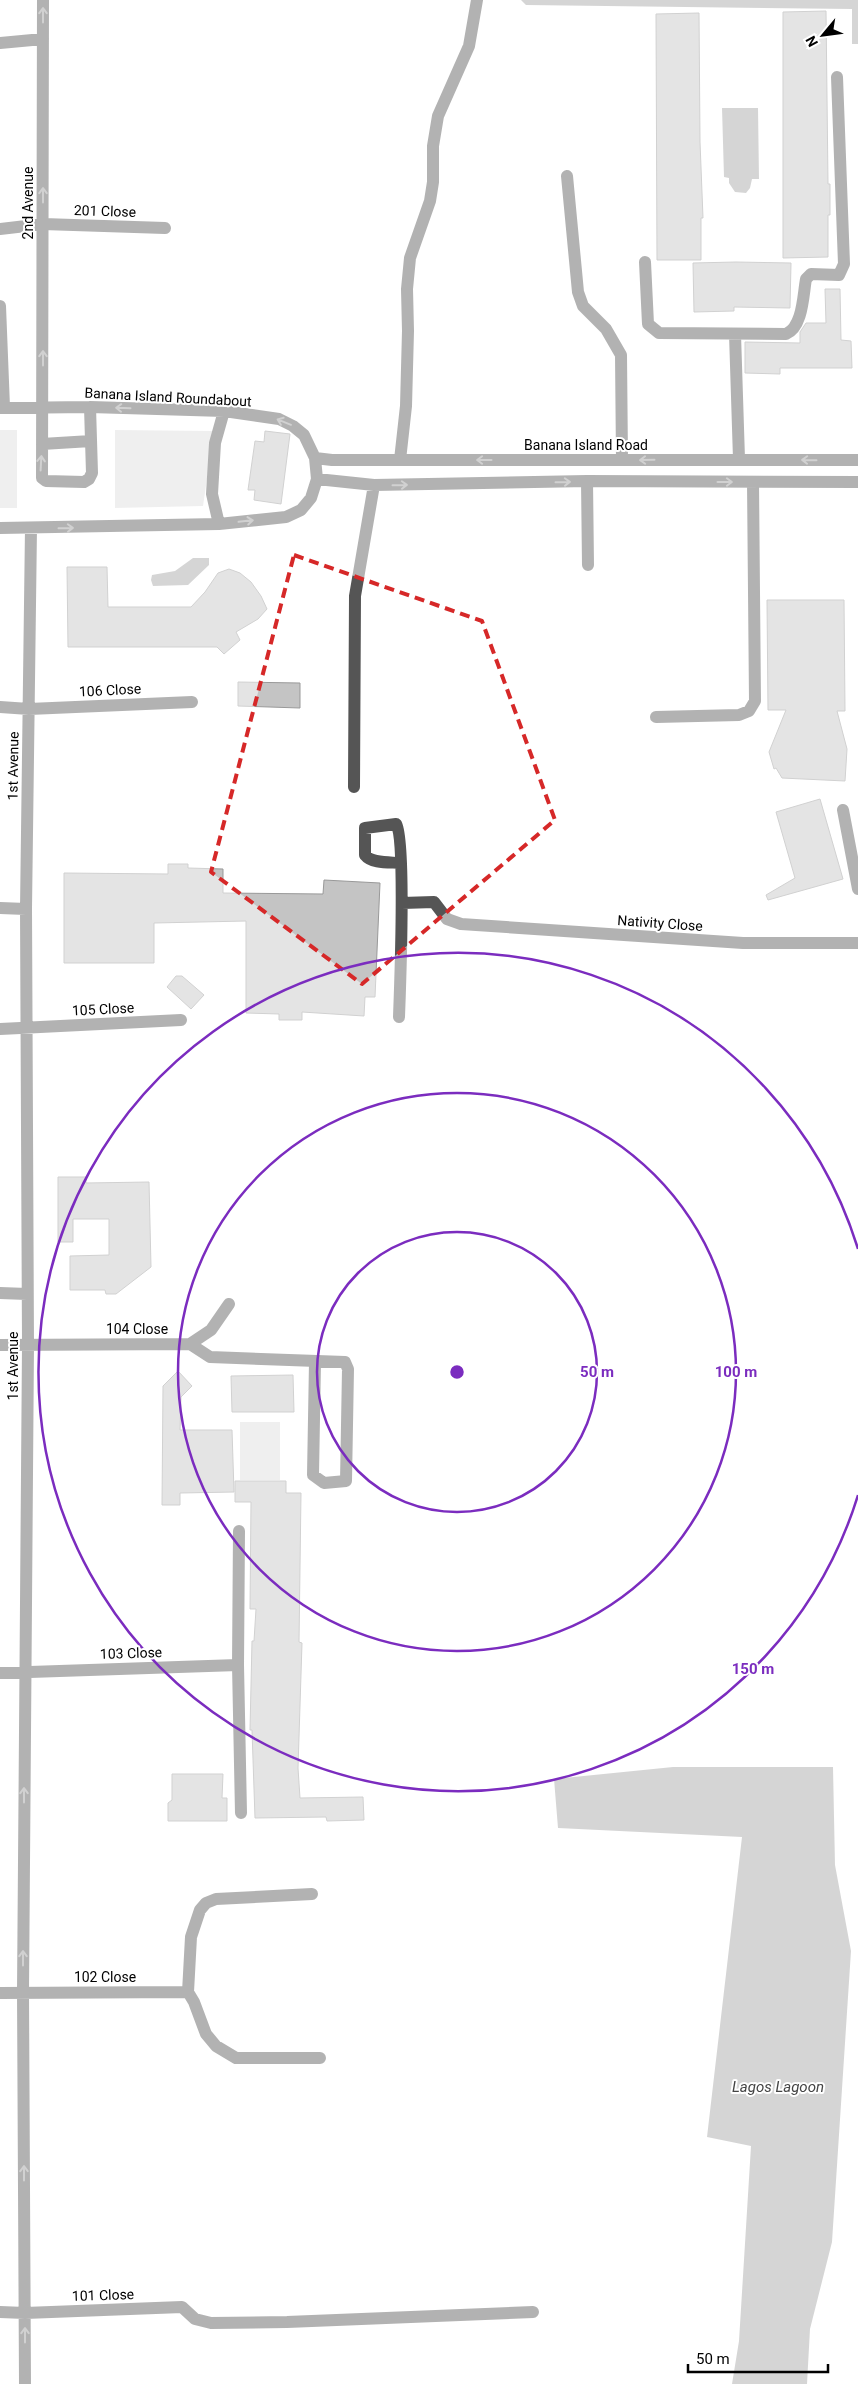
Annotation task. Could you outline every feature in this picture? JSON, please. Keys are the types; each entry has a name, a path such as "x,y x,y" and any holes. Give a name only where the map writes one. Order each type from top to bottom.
{"street":[{"name":"2nd Avenue","path":"43,0 42,478 46,481 84,482 89,479 92,473 91,441"},
{"path":"400,460 406,406 407,289 410,258 430,201 433,182 433,146 438,116 469,46 477,0"},
{"path":"0,43 43,39"},
{"path":"645,262 648,324 659,333 786,334 792,332 797,323 808,275 838,275 842,271 837,77"},
{"path":"567,176 578,292 583,306 612,336 621,355 622,460"},
{"name":"201 Close","path":"0,229 43,224 166,228"},
{"path":"0,306 2,408"},
{"path":"734,334 739,459"},
{"path":"42,444 91,441 90,407"},
{"name":"Banana Island Roundabout","path":"0,528 219,524 286,517 301,510 311,498 317,479 315,458 304,435 293,426 279,419 224,411 90,407 2,408"},
{"path":"219,524 212,494 216,443 224,411"},
{"name":"Banana Island Road","path":"315,458 332,460 858,460"},
{"path":"317,479 374,485 587,481 858,482"},
{"path":"587,481 588,565"},
{"path":"656,717 739,715 749,711 755,701 753,482"},
{"path":"354,787 355,596 374,485"},
{"name":"1st Avenue","path":"25,2384 23,1992 28,1344 26,1294 28,1027 26,909 31,528"},
{"name":"106 Close","path":"0,707 29,709 192,702"},
{"path":"842,810 858,884"},
{"path":"400,1017 401,863"},
{"name":"Nativity Close","path":"402,903 434,902 446,919 461,924 743,943 858,943"},
{"path":"0,908 26,909"},
{"name":"105 Close","path":"0,1029 180,1020"},
{"path":"0,1293 26,1294"},
{"path":"229,1304 210,1330 190,1344 210,1356 345,1362 348,1369 346,1481 324,1483 313,1474 316,1362"},
{"name":"104 Close","path":"0,1345 190,1344"},
{"path":"239,1531 238,1665 241,1813"},
{"name":"103 Close","path":"0,1673 238,1665"},
{"path":"312,1894 216,1899 206,1903 192,1928 188,1992 194,2002 206,2034 216,2046 236,2058 320,2058"},
{"name":"102 Close","path":"0,1993 188,1992"},
{"name":"101 Close","path":"0,2312 26,2313 182,2307 194,2318 211,2323 287,2322 533,2312"}],"highlighted area":[{"path":"294,555 482,621 555,820 362,984 211,872"}],"shaded area":[{"path":"0,430 17,430 17,508 0,508"},
{"path":"115,430 214,431 203,506 115,508"},
{"path":"240,1422 280,1422 280,1480 240,1480"}],"water":[{"path":"521,0 858,0 858,44 852,44 852,9 526,5"},
{"path":"722,108 758,108 759,179 752,179 750,188 746,193 735,192 729,183 729,178 724,177"},
{"path":"193,558 209,558 209,565 188,585 153,586 152,575 175,571"},
{"name":"Lagos Lagoon","path":"673,1767 833,1767 835,1865 851,1951 832,2242 810,2329 807,2384 732,2384 739,2341 751,2146 707,2137 742,1837 558,1828 554,1779"}],"building":[{"path":"826,11 828,184 830,184 828,257 783,258 783,12"},
{"path":"699,13 700,142 703,218 701,218 701,260 657,260 656,14"},
{"path":"693,263 791,263 790,308 734,307 734,311 694,312"},
{"path":"825,289 840,289 841,340 851,341 852,368 780,368 780,374 745,373 745,342 800,343 800,332 806,323 826,323"},
{"path":"265,431 290,434 281,504 254,500 255,490 248,490 255,441 264,442"},
{"path":"67,567 107,567 108,607 191,607 205,592 218,573 229,569 240,573 251,582 267,609 258,619 236,632 240,640 224,654 217,647 68,647"},
{"path":"767,600 844,600 845,711 837,711 847,749 845,781 782,778 776,768 774,769 769,752 786,710 768,710"},
{"path":"238,682 300,683 300,708 238,706"},
{"path":"820,799 843,879 768,900 766,895 795,878 776,812"},
{"path":"168,864 188,864 188,868 223,869 223,893 323,894 324,880 380,883 375,997 365,997 364,1016 302,1012 302,1020 279,1020 279,1014 246,1013 246,921 154,923 154,963 64,963 64,873 168,874"},
{"path":"176,976 182,976 204,995 191,1009 167,987"},
{"path":"58,1177 86,1177 86,1183 149,1182 151,1267 116,1294 106,1294 105,1290 70,1290 70,1256 109,1255 109,1219 73,1219 73,1242 58,1242"},
{"path":"178,1371 192,1386 181,1397 180,1430 232,1430 234,1492 180,1493 180,1505 162,1505 163,1386"},
{"path":"293,1375 294,1412 232,1412 231,1376"},
{"path":"235,1481 286,1481 286,1493 301,1493 299,1642 302,1643 298,1768 300,1798 363,1797 364,1820 327,1821 326,1817 255,1818 252,1730 250,1730 252,1641 254,1641 256,1609 250,1609 251,1502 235,1502"},
{"path":"172,1774 223,1774 222,1798 227,1798 227,1821 168,1821 168,1803 172,1800"}]}
